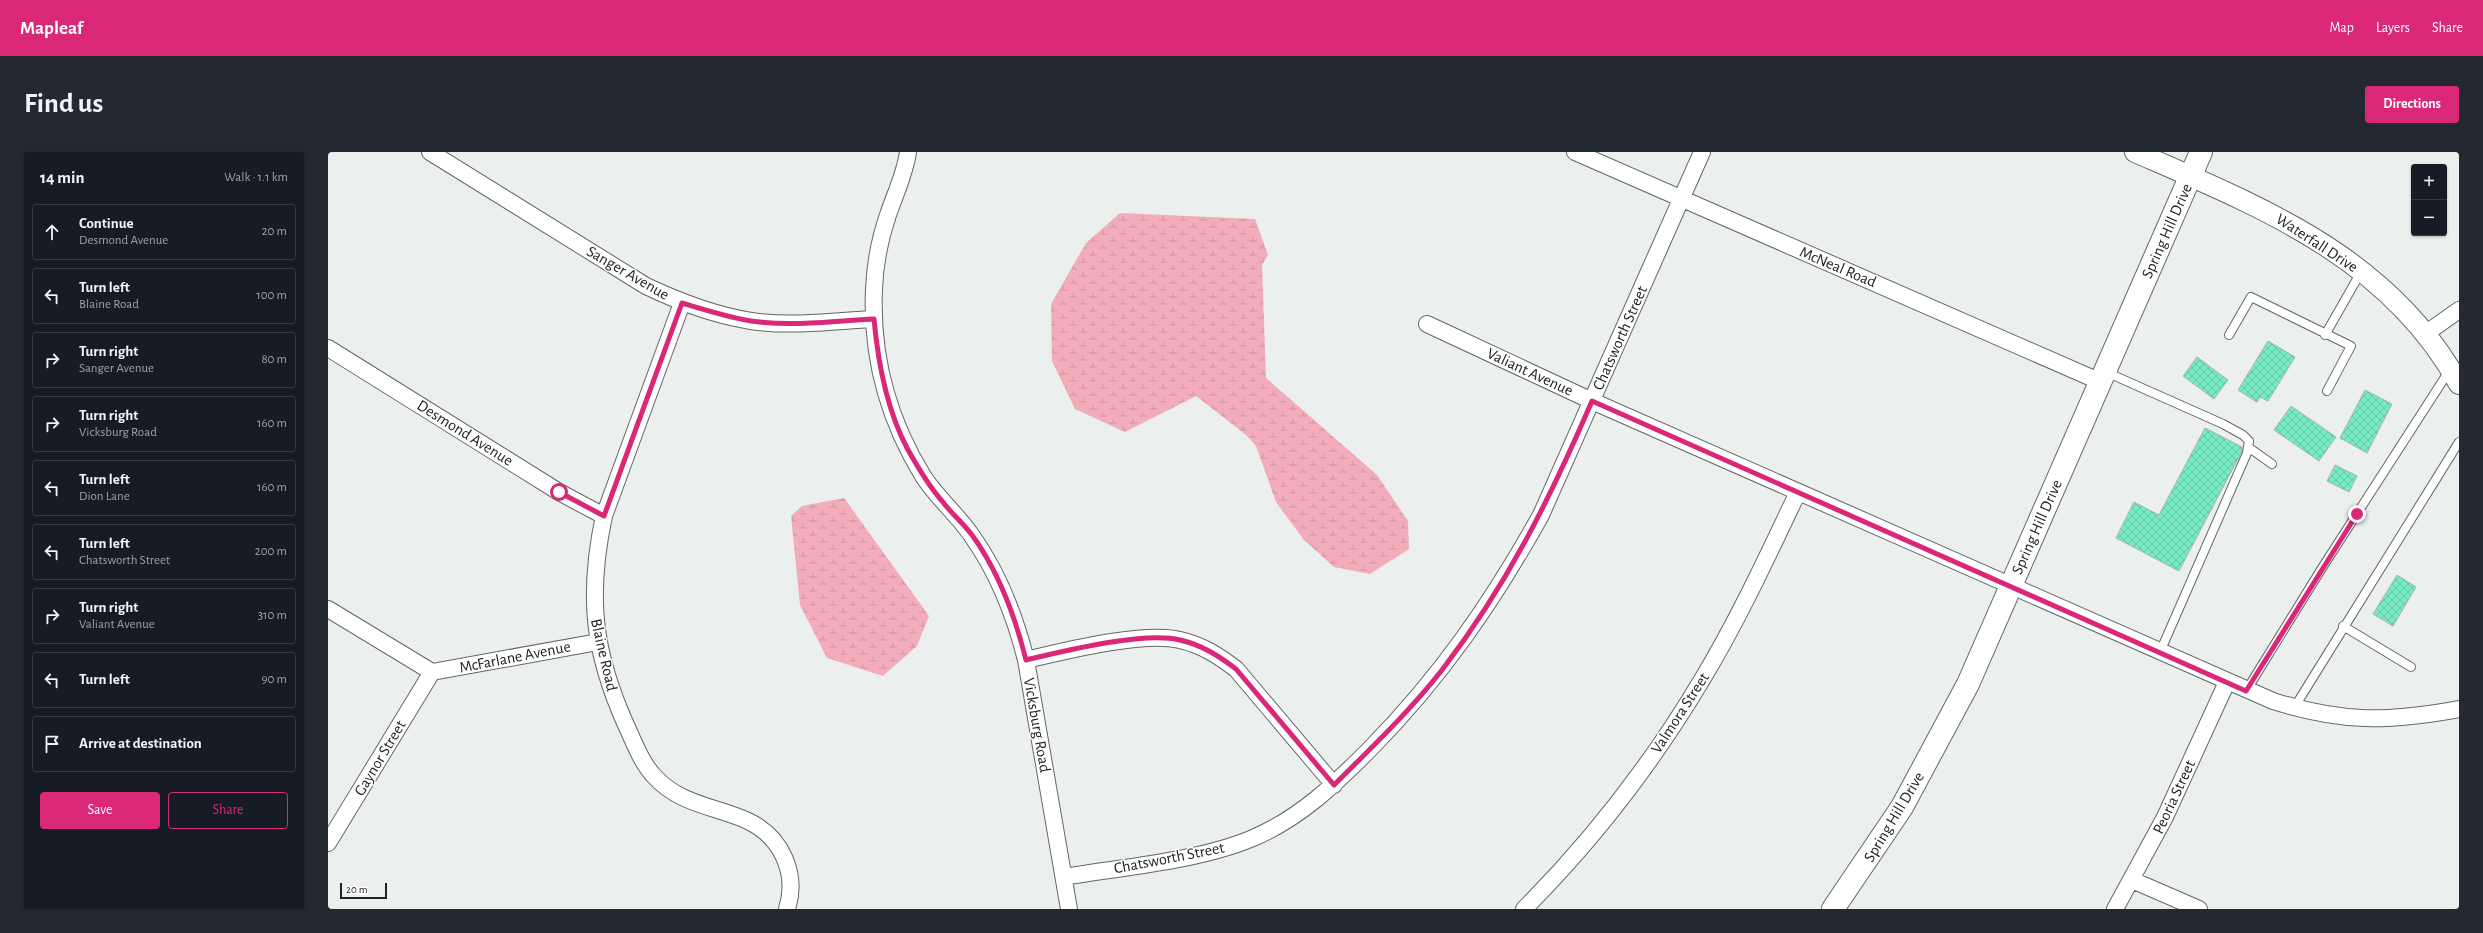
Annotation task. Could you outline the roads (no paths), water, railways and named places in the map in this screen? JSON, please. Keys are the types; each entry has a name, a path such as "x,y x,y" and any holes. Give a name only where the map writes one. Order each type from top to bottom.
{"main road":[{"name":"Spring Hill Drive","path":"1834,909 1902,807 1937,745 1968,684 2201,152"}],"street":[{"name":"Sanger Avenue","path":"430,152 646,286 682,303 712,313 751,321 785,323 874,319"},
{"name":"Vicksburg Road","path":"908,152 878,253 874,287 874,319 883,382 893,415 906,446 942,502 972,535 991,567 1006,598 1026,660 1069,909"},
{"name":"McNeal Road","path":"1575,152 1681,200 2103,376"},
{"name":"Chatsworth Street","path":"1064,877 1224,848 1253,838 1281,824 1310,805 1334,785 1406,713 1441,671 1478,620 1510,570 1541,515 1702,152"},
{"name":"Waterfall Drive","path":"2136,152 2191,176 2299,228 2362,272 2394,300 2424,334 2455,376"},
{"name":"Blaine Road","path":"682,303 604,516 597,546 594,581 598,642 610,689 642,758 653,775 667,789 684,800 747,821 762,829 776,843 789,868 792,894 788,909"},
{"path":"2424,334 2459,310"},
{"name":"Valiant Avenue","path":"1427,324 1592,401 2246,691 2294,708 2333,717 2364,720 2402,718 2459,709"},
{"name":"Desmond Avenue","path":"328,348 559,492 604,516"},
{"name":"Valmora Street","path":"1524,909 1586,842 1627,791 1667,736 1703,678 1737,618 1798,492"},
{"path":"328,609 432,672"},
{"path":"1026,660 1057,653 1159,637 1198,645 1218,655 1236,669 1334,785"},
{"name":"McFarlane Avenue","path":"432,672 598,642"},
{"name":"Gaynor Street","path":"328,843 432,672"},
{"name":"Peoria Street","path":"2115,909 2165,817 2227,682"},
{"path":"2132,880 2199,909"}],"lane":[{"path":"2325,335 2362,272"},
{"path":"2229,335 2251,297 2325,335 2351,346 2327,391"},
{"path":"2103,376 2243,435 2249,441 2248,447 2160,652"},
{"path":"2246,691 2307,591 2455,376"},
{"path":"2294,708 2343,626 2459,442"},
{"path":"2248,447 2272,464"},
{"path":"2343,626 2411,667"}]}
